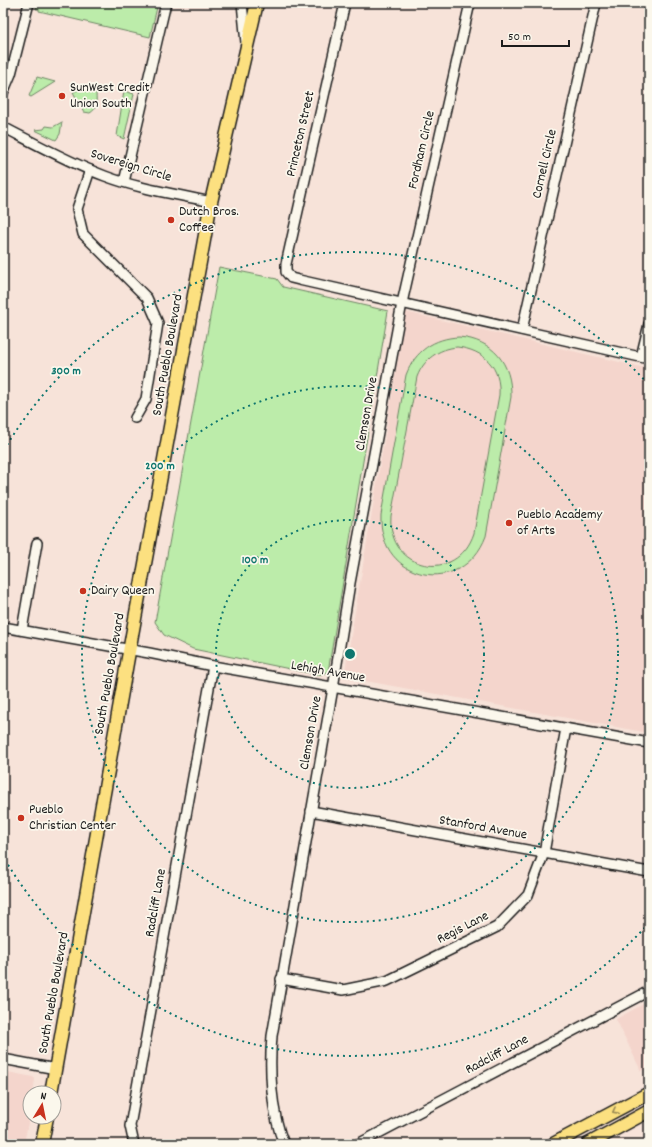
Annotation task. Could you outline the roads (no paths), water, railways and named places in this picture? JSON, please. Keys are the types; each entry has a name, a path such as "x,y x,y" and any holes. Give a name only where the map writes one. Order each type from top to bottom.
{"main road":[{"name":"South Pueblo Boulevard","path":"53,1085 211,202 257,3"},
{"path":"553,1144 649,1093"},
{"path":"588,1144 649,1111"},
{"path":"42,1144 46,1125"}],"street":[{"path":"3,93 13,69 30,3"},
{"path":"124,182 166,3"},
{"path":"242,3 246,51"},
{"name":"Princeton Street","path":"345,3 288,256 286,272 291,278 402,303"},
{"name":"Fordham Circle","path":"402,303 470,3"},
{"name":"Cornell Circle","path":"522,330 596,3"},
{"name":"Sovereign Circle","path":"3,127 90,170 124,182 211,202"},
{"path":"90,170 77,209 83,234 147,298 158,323 146,398 135,418"},
{"path":"402,303 645,358 649,324"},
{"name":"Clemson Drive","path":"284,1144 276,1114 270,1056 272,1036 334,688 350,583 402,303"},
{"path":"22,630 37,543"},
{"name":"Lehigh Avenue","path":"3,627 334,688 649,743"},
{"name":"Radcliff Lane","path":"134,1144 130,1126 213,666"},
{"name":"Regis Lane","path":"281,979 343,990 387,981 497,927 528,895 544,853 566,728"},
{"name":"Stanford Avenue","path":"311,811 649,872"},
{"name":"Radcliff Lane","path":"358,1144 649,990"},
{"path":"3,1058 56,1069"}],"place":[{"name":"SunWest Credit Union South","path":"62,96"},
{"name":"Dutch Bros. Coffee","path":"171,220"},
{"name":"Pueblo Academy of Arts","path":"509,523"},
{"name":"Dairy Queen","path":"83,591"},
{"name":"Pueblo Christian Center","path":"21,818"}]}
